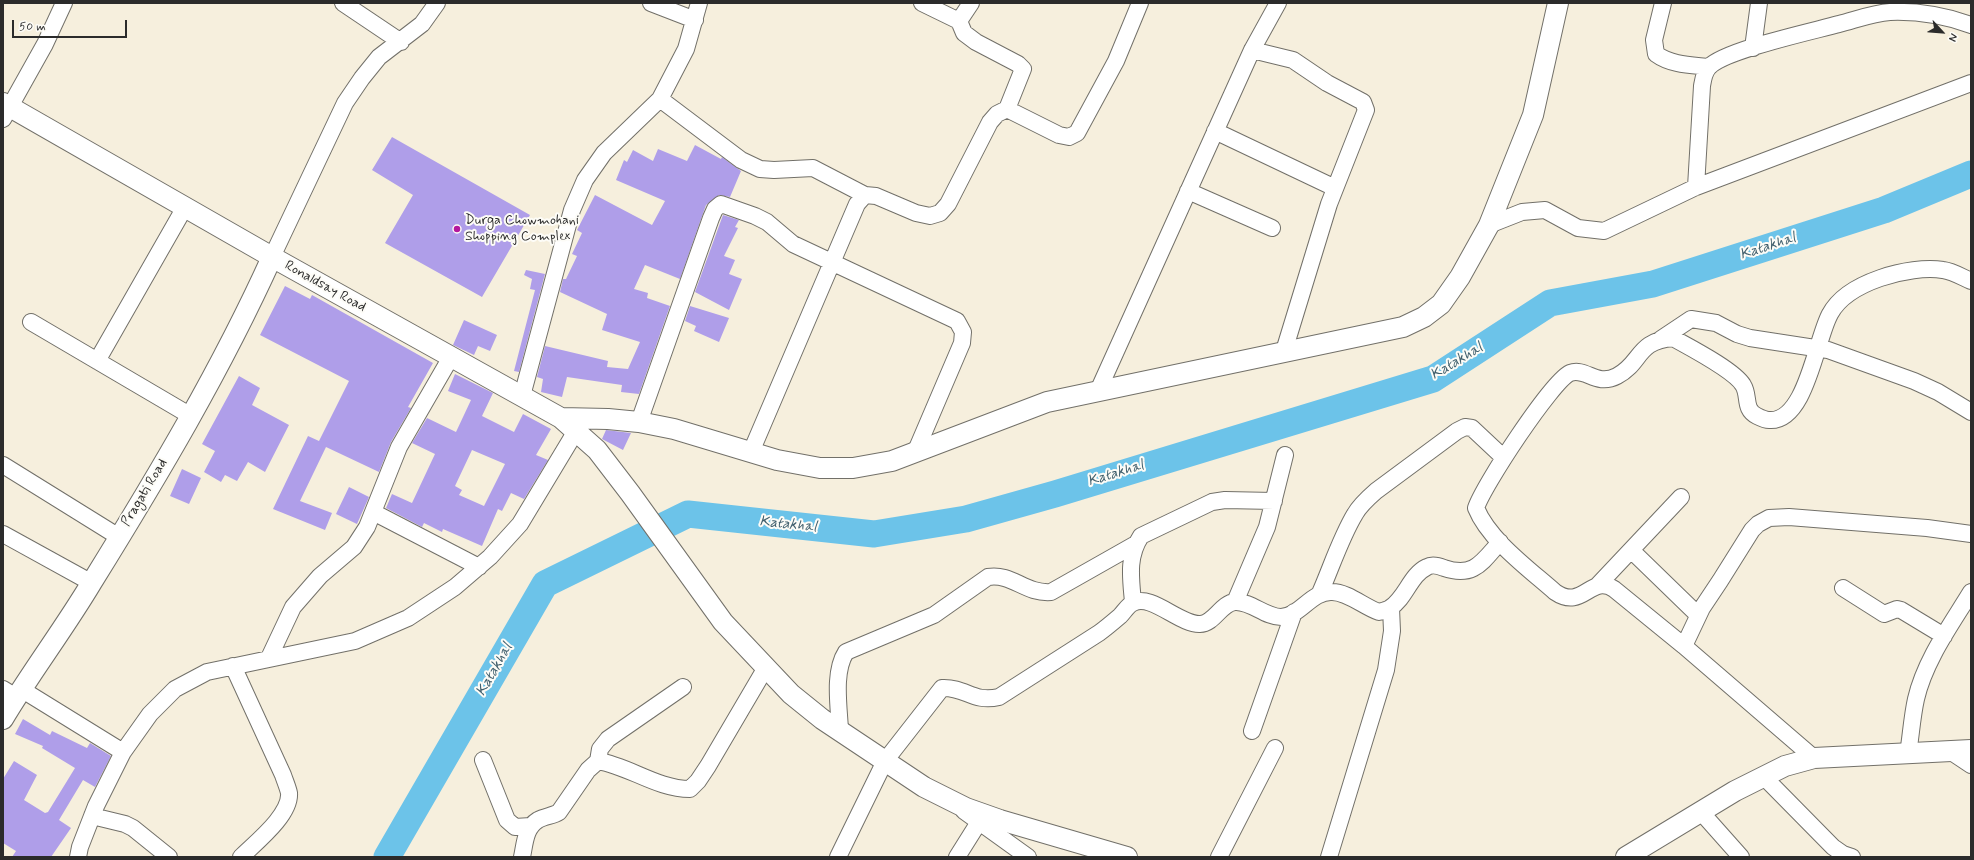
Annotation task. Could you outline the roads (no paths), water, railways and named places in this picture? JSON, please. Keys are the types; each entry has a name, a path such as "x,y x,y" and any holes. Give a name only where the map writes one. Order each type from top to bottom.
{"street":[{"path":"5,110 45,44 64,3"},
{"path":"343,3 401,42"},
{"path":"272,258 345,103 379,57 401,42 422,24 437,3"},
{"path":"651,3 695,20"},
{"path":"522,396 572,210 585,180 604,153 660,99 686,49 699,3"},
{"path":"660,99 741,160 760,169 774,170 813,168 865,195 876,196 916,213 930,216 940,213 948,204 990,122 997,114 1007,109 1022,69 1018,64 976,42 964,33 959,21 922,3"},
{"path":"959,21 971,3"},
{"path":"1007,109 1059,135 1069,137 1077,133 1116,61 1140,3"},
{"path":"1098,391 1252,50 1278,3"},
{"path":"561,418 608,419 639,422 674,430 777,460 820,468 853,468 892,461 1004,416 1047,402 1403,327 1424,317 1441,304 1460,277 1489,225 1533,115 1558,3"},
{"path":"1663,3 1654,40 1656,54 1662,58 1674,62 1709,67"},
{"path":"1753,48 1759,3"},
{"path":"1696,187 1704,74 1709,67 1719,60 1753,48 1905,8 1971,25"},
{"path":"1252,50 1293,60 1327,82 1363,102 1366,110 1335,188 1307,273 1284,351"},
{"path":"1489,225 1522,212 1545,210 1578,228 1604,231 1696,187 1971,83"},
{"name":"Ronaldsay Road","path":"5,110 185,207 272,258 561,418 597,450 630,493 723,622 765,668 791,694 885,761 924,786 966,808 1000,820 1127,857"},
{"path":"1215,131 1335,188"},
{"path":"1188,190 1272,228"},
{"path":"751,452 857,204 865,195"},
{"path":"639,422 715,209 721,204 756,216 767,222 793,244 957,321 963,332 962,343 914,453"},
{"path":"97,361 185,207"},
{"name":"Pragati Road","path":"3,719 13,692 92,583 191,416 245,317 272,258"},
{"path":"1661,339 1673,338 1733,375 1744,385 1748,409 1755,415 1767,420 1778,420 1784,417 1791,410 1800,397 1829,314 1840,299 1850,292 1894,273 1928,269 1944,270 1971,281"},
{"path":"1681,497 1598,585 1578,597 1564,598 1555,592 1500,542 1481,521 1476,508 1479,498 1504,458 1549,395 1570,373 1581,372 1606,380 1619,375 1650,343 1661,339 1691,319 1716,323 1737,334 1750,338 1818,347 1914,381 1938,392 1971,412"},
{"path":"31,322 191,416"},
{"path":"269,658 293,607 320,576 354,547 367,527 399,447 451,356"},
{"path":"1235,602 1247,604 1270,615 1282,617 1294,612 1320,593 1352,520 1365,502 1376,491 1457,430 1465,427 1472,428 1504,458"},
{"path":"78,857 80,847 92,816 123,752 150,714 175,689 207,672 355,640 408,618 455,587 479,567 520,524 576,431"},
{"path":"838,857 885,761 942,688 953,688 987,699 999,696 1099,633 1112,623 1133,602 1146,601 1191,623 1201,624 1211,619 1224,608 1235,602 1259,549 1274,501 1285,455"},
{"path":"3,465 119,537"},
{"path":"1133,602 1130,574 1131,557 1134,545 1140,536 1212,502 1225,500 1274,501"},
{"path":"373,512 479,567"},
{"path":"1684,646 1698,614 1752,530 1758,524 1770,518 1790,517 1851,521 1971,534"},
{"path":"3,534 92,583"},
{"path":"1320,593 1332,592 1344,595 1367,608 1378,612 1391,608 1420,571 1428,566 1438,566 1457,572 1468,572 1480,564 1500,542"},
{"path":"840,730 839,672 841,660 846,652 934,615 988,577 996,576 1007,579 1030,591 1040,593 1051,592 1134,545"},
{"path":"1631,550 1698,614"},
{"path":"1598,585 1607,585 1614,589 1684,646 1814,758"},
{"path":"1843,588 1884,614 1897,609 1902,610 1944,636"},
{"path":"1908,754 1916,699 1923,679 1944,636 1971,592"},
{"path":"1328,857 1386,670 1392,637 1391,608"},
{"path":"1252,731 1294,612"},
{"path":"233,666 283,775 289,794 287,805 282,815 241,857"},
{"path":"598,761 611,763 675,789 690,790 708,766 765,668"},
{"path":"522,857 526,836 531,826 539,819 553,816 559,812 588,770 598,761 600,749 608,739 684,687"},
{"path":"13,692 123,752"},
{"path":"1219,857 1275,748"},
{"path":"1632,856 1701,812 1763,776 1785,766 1814,758 1971,750"},
{"path":"1950,751 1971,765"},
{"path":"483,760 506,820 515,827 531,826"},
{"path":"1763,776 1833,847 1843,854 1852,857"},
{"path":"944,797 1028,857"},
{"path":"1701,812 1741,857"},
{"path":"92,816 124,824 133,828 169,857"},
{"path":"957,857 979,822"}],"waterway":[{"name":"Katakhal","path":"387,857 545,584 688,514 874,534 966,519 1055,494 1433,379 1550,303 1653,284 1884,210 1971,174"}],"place":[{"name":"Durga Chowmohani Shopping Complex","path":"457,229"}]}
